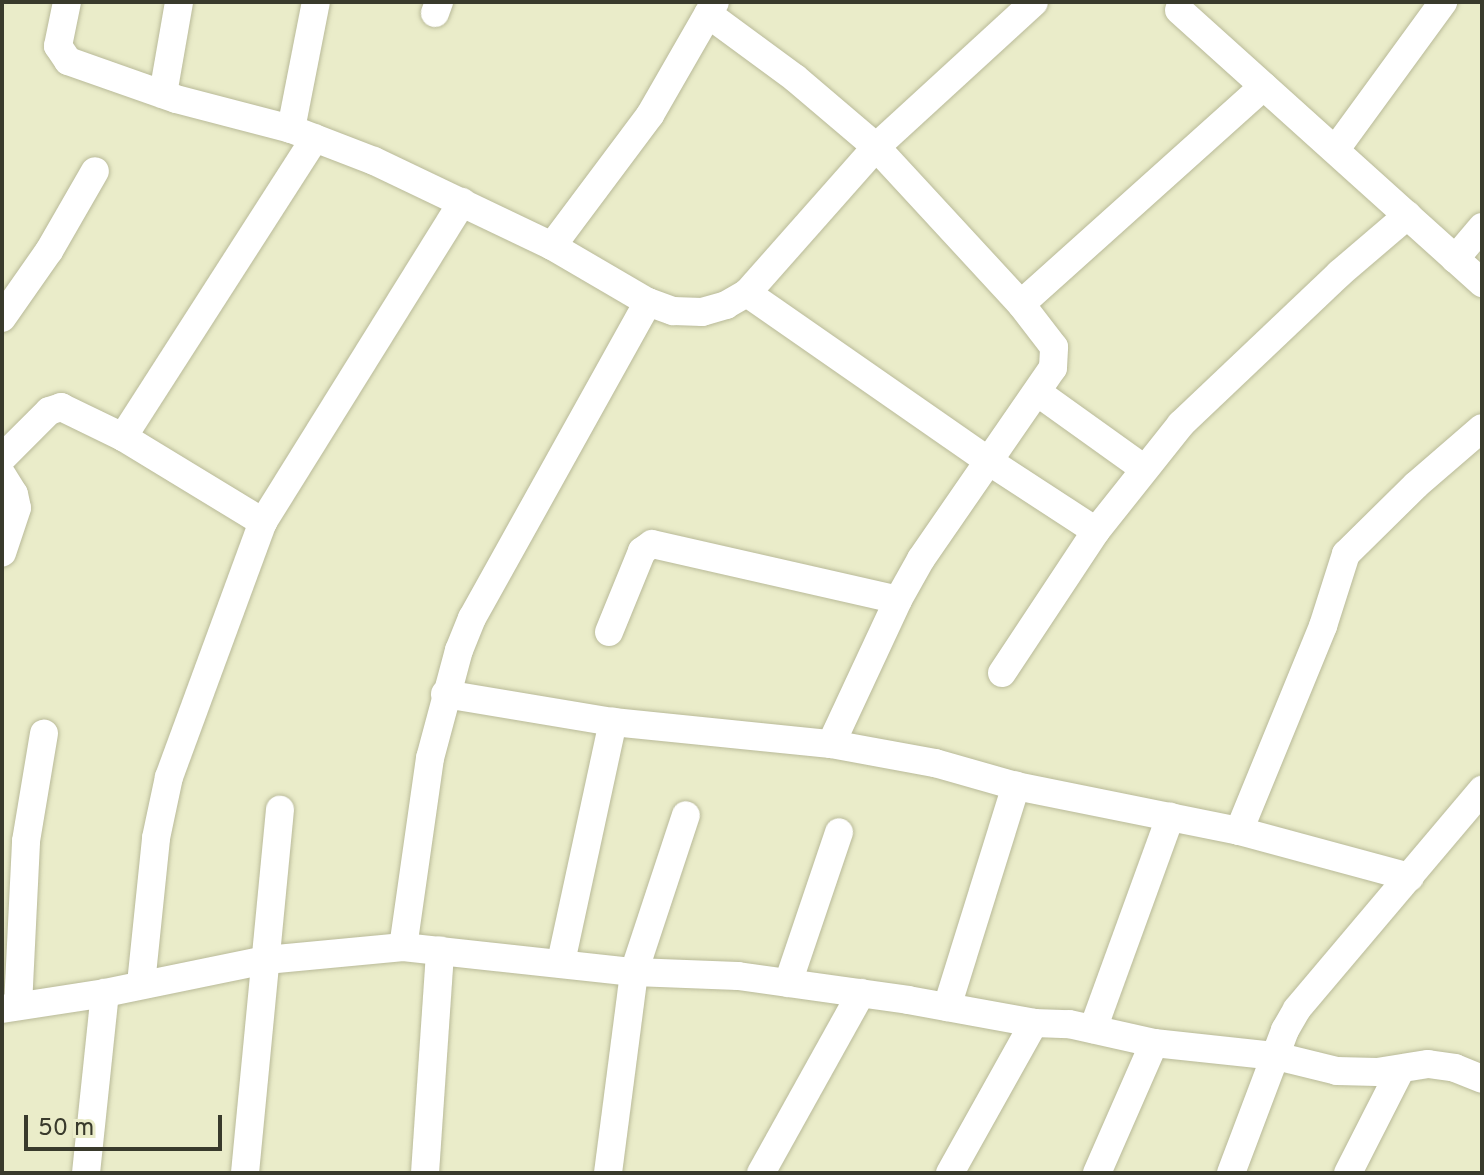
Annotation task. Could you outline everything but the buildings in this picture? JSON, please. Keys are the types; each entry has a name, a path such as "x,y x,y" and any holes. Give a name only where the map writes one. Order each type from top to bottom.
{"street":[{"path":"67,2 58,46 62,57 163,94 303,133 462,202 552,246 648,302 673,311 702,312 726,305 747,293 876,147 1034,2"},
{"path":"163,94 179,2"},
{"path":"123,437 303,133 316,2"},
{"path":"1336,149 1443,2"},
{"path":"552,246 650,115 712,8 876,147 1021,304 1054,347 1053,368 987,460 898,600 831,744"},
{"path":"1179,10 1482,283"},
{"path":"1021,304 1264,86"},
{"path":"2,318 49,251 95,171"},
{"path":"141,984 156,838 169,777 263,522 462,202"},
{"path":"1002,673 1096,531 1143,468 1225,380 1408,215"},
{"path":"1455,259 1482,227"},
{"path":"747,293 987,460 1096,531"},
{"path":"403,947 430,758 445,694 472,618 648,302"},
{"path":"1037,392 1143,468"},
{"path":"2,458 55,408 69,410 123,437 263,522"},
{"path":"1239,831 1323,626 1346,554 1416,485 1482,428"},
{"path":"2,475 14,494 17,508 2,553"},
{"path":"609,632 642,551 652,544 898,600"},
{"path":"445,694 613,722 831,744 935,763 1016,786 1239,831 1410,877"},
{"path":"561,962 613,722"},
{"path":"44,734 26,841 10,1008 105,993 266,960 403,947 634,972 738,976 861,993 1034,1023 1093,1029 1154,1043 1276,1056 1337,1071 1401,1069 1428,1064 1455,1068 1482,1079"},
{"path":"947,1007 1016,786"},
{"path":"1231,1173 1297,1009 1482,790"},
{"path":"245,1173 280,810"},
{"path":"608,1173 634,972 686,815"},
{"path":"1093,1029 1170,817"},
{"path":"788,983 839,832"},
{"path":"425,1173 440,951"},
{"path":"86,1173 105,993"},
{"path":"761,1173 861,993"},
{"path":"950,1173 1034,1023"},
{"path":"1097,1173 1154,1043"},
{"path":"1348,1173 1401,1069"}]}
